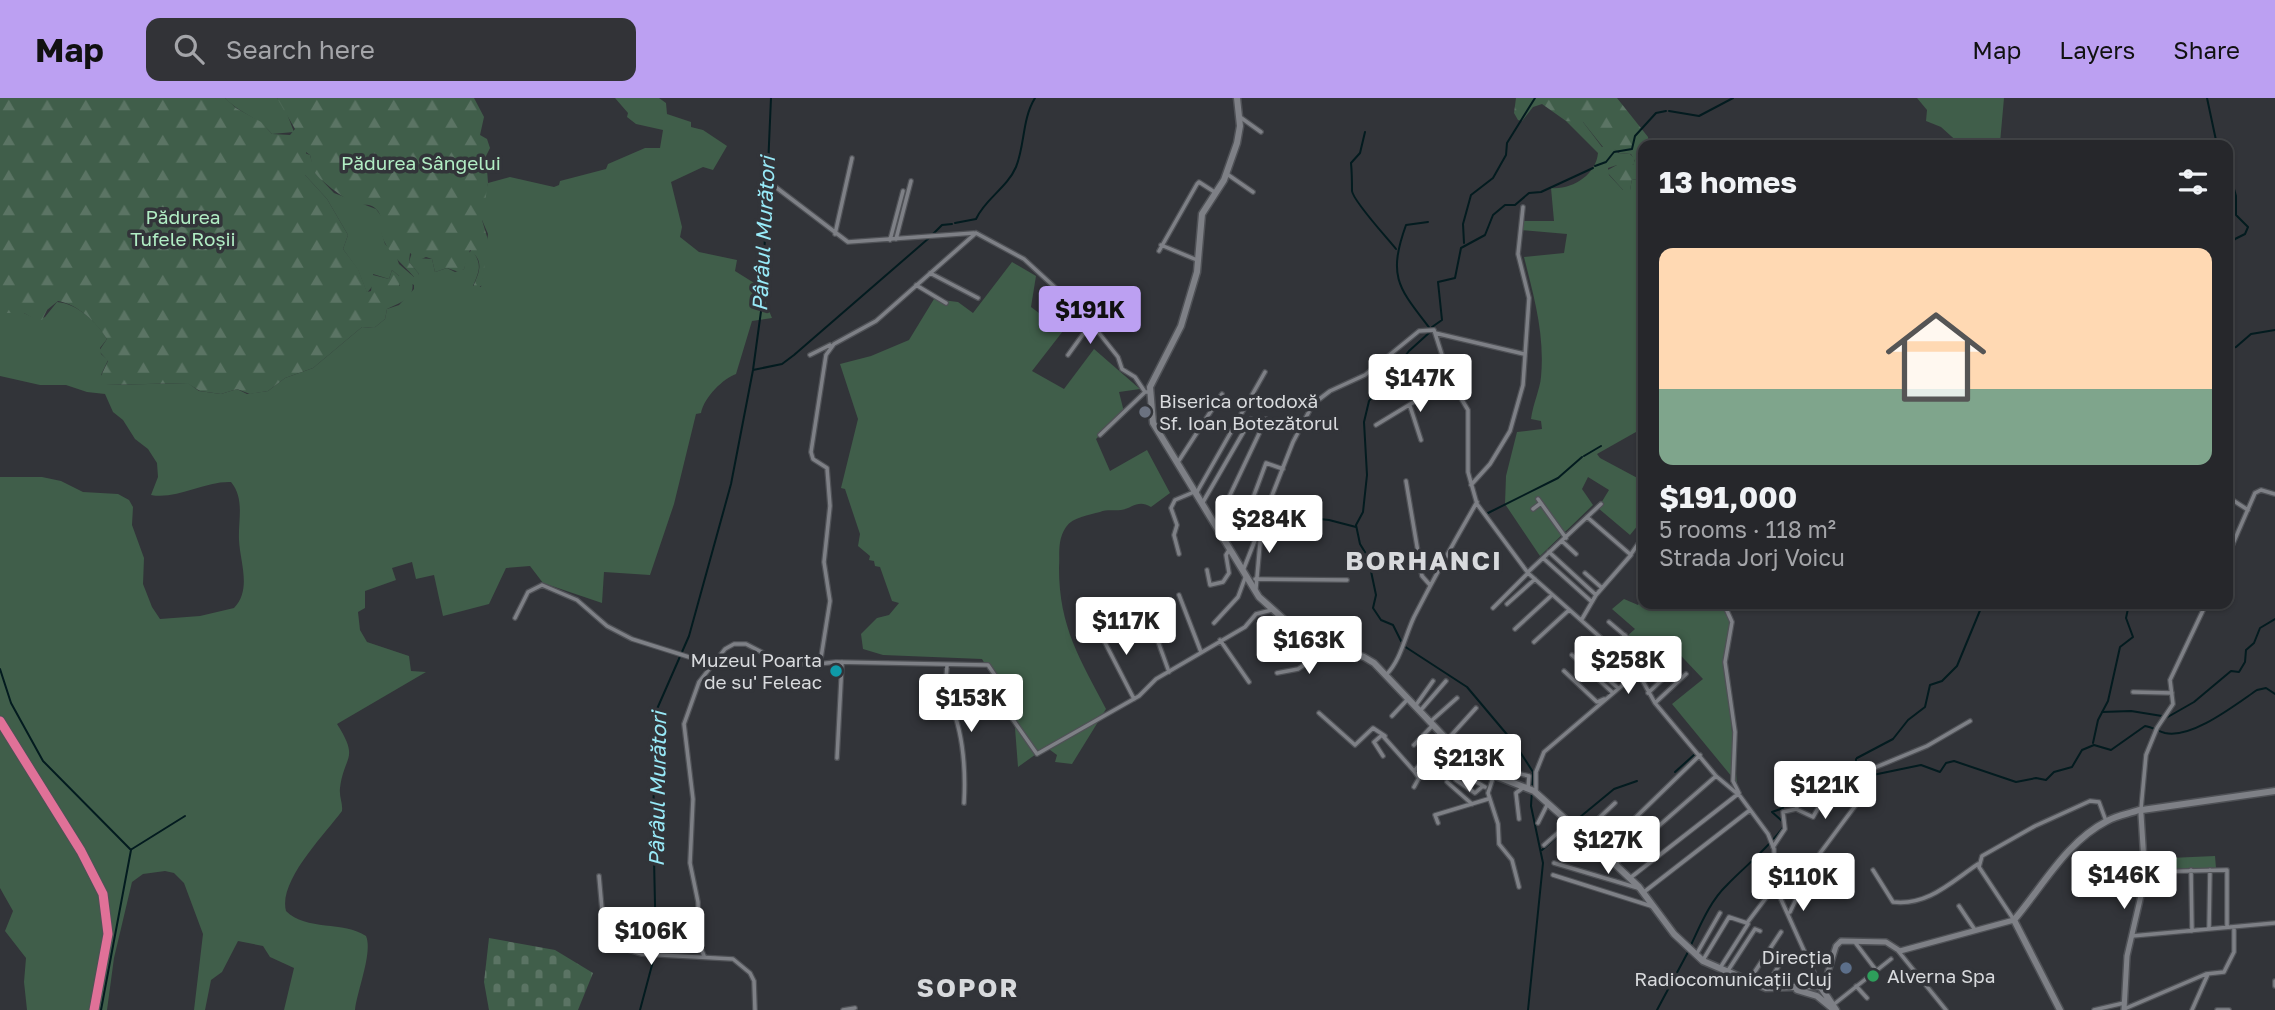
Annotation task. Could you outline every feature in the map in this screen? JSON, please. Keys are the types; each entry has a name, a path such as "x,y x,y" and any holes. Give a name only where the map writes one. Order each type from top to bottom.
{"highway":[{"path":"0,721 81,851 103,894 108,934 95,1008"}],"main road":[{"path":"1237,98 1240,133 1227,174 1200,222 1199,261 1181,326 1147,392 1151,420 1243,576 1259,597 1297,631 1329,648 1366,658 1386,675 1477,770 1530,789 1548,803 1642,889 1674,934 1703,961 1766,988 1821,987 1834,1008"},
{"path":"2060,1010 2014,920 2064,857 2106,821 2141,811 2275,791"},
{"path":"1777,988 1810,993 1834,1008"}],"street":[{"path":"1240,117 1261,132"},
{"path":"835,234 852,158"},
{"path":"1227,174 1253,192"},
{"path":"896,239 911,181"},
{"path":"769,182 835,234 851,242 976,233 1024,259 1091,323 1118,358 1123,371 1135,377 1147,392 1100,435"},
{"path":"1158,251 1183,204 1199,182 1216,193"},
{"path":"890,240 903,191"},
{"path":"1471,487 1490,464 1511,428 1523,385 1529,298 1518,247 1523,207"},
{"path":"810,355 868,326 976,233"},
{"path":"1161,245 1199,261"},
{"path":"930,273 978,298"},
{"path":"916,285 946,303"},
{"path":"1068,355 1091,323"},
{"path":"1214,623 1238,597 1265,513 1302,422 1321,397 1365,375 1419,331 1429,329 1524,354"},
{"path":"1435,332 1450,380 1469,414 1467,459 1471,487 1477,502 1528,573 1638,672 1655,703 1716,776 1739,795 1750,809 1772,843 1775,886 1821,987"},
{"path":"820,664 830,601 824,562 830,491 827,468 813,459 811,452 824,363 834,344"},
{"path":"1179,554 1174,535 1177,525 1171,508 1175,500 1194,493 1265,372"},
{"path":"1376,425 1450,380"},
{"path":"1177,464 1222,394"},
{"path":"1410,406 1421,440"},
{"path":"1201,505 1251,419"},
{"path":"1221,536 1221,514 1266,419"},
{"path":"1247,514 1266,463 1283,469"},
{"path":"1406,481 1423,576 1430,585"},
{"path":"2233,544 2259,490 2275,494"},
{"path":"2233,500 2248,510"},
{"path":"1533,509 1540,501 1576,554"},
{"path":"1386,675 1396,664 1402,644 1430,585 1477,502"},
{"path":"1493,608 1601,504"},
{"path":"1587,517 1631,554"},
{"path":"1259,597 1255,579 1260,528"},
{"path":"1582,619 1596,595 1638,544"},
{"path":"1206,570 1210,585 1223,582 1230,573 1226,555 1229,550"},
{"path":"1549,552 1596,595"},
{"path":"1543,558 1592,602"},
{"path":"1585,573 1602,588"},
{"path":"1255,579 1347,580"},
{"path":"1507,604 1535,579"},
{"path":"515,618 527,592 542,585 577,600 607,626 632,639 710,664"},
{"path":"1515,629 1552,595"},
{"path":"1179,596 1201,652"},
{"path":"1726,609 1732,622 1726,662 1735,732 1733,781 1739,795"},
{"path":"2124,1007 2127,956 2145,872 2141,811 2144,762 2156,729 2172,706 2170,680 2204,609"},
{"path":"704,956 699,943 698,902 690,863 693,799 684,724 690,700 710,664 725,649 739,643 754,646 773,658 820,664 842,662 988,665 994,669 1003,687 1009,714 1037,754 1134,699 1169,671 1245,627 1256,614 1272,610"},
{"path":"1534,642 1569,610"},
{"path":"1151,622 1169,671"},
{"path":"1609,622 1642,650"},
{"path":"1097,627 1134,699"},
{"path":"1613,649 1625,635"},
{"path":"1220,640 1249,682"},
{"path":"1277,674 1297,669 1329,648"},
{"path":"1572,654 1612,692"},
{"path":"1585,659 1618,688"},
{"path":"837,758 842,662"},
{"path":"947,666 945,694 954,706 965,781 964,803"},
{"path":"1564,671 1597,702 1638,672"},
{"path":"1655,703 1686,674"},
{"path":"1648,693 1666,676"},
{"path":"1417,708 1433,681"},
{"path":"1417,708 1446,681"},
{"path":"2133,692 2172,693"},
{"path":"1392,716 1408,698"},
{"path":"1414,745 1431,723 1457,698"},
{"path":"1530,789 1544,752 1602,705 1604,699"},
{"path":"1414,771 1476,708"},
{"path":"1319,713 1355,745 1373,728 1385,736 1419,778 1414,787"},
{"path":"1772,843 1785,830 1783,812 1796,809 1814,817 1820,805 1850,773 1861,775 1927,746 1970,722"},
{"path":"1383,756 1374,741 1379,736 1385,736"},
{"path":"1477,770 1495,751"},
{"path":"1517,753 1489,787 1488,799 1498,824 1499,844 1512,860 1519,887"},
{"path":"1601,851 1700,755"},
{"path":"1496,776 1504,769 1529,776 1530,789"},
{"path":"1462,774 1489,787"},
{"path":"1789,913 1815,860 1861,798 1861,775"},
{"path":"1615,864 1716,776"},
{"path":"1456,780 1475,793 1483,786"},
{"path":"1447,782 1472,804"},
{"path":"1796,809 1806,793 1843,783"},
{"path":"1519,819 1516,793 1530,789"},
{"path":"1630,878 1739,795"},
{"path":"1438,823 1435,815 1488,799"},
{"path":"1873,870 1893,902 1908,903 1934,895 1978,864 1983,855 2090,801 2099,802 2106,821"},
{"path":"1538,823 1548,803"},
{"path":"1582,834 1615,803"},
{"path":"1554,863 1642,889 1750,809"},
{"path":"1544,845 1569,823"},
{"path":"2064,857 2068,865"},
{"path":"1898,951 2014,920 1978,864"},
{"path":"2190,870 2192,931"},
{"path":"2210,870 2210,929"},
{"path":"2145,872 2227,870 2227,927"},
{"path":"1553,875 1653,905"},
{"path":"599,876 605,943 642,954 733,958 750,973 754,981 755,1010"},
{"path":"1723,971 1748,924 1775,886"},
{"path":"1959,906 1976,932"},
{"path":"1692,951 1720,912"},
{"path":"1703,961 1729,917 1748,924"},
{"path":"2132,936 2275,923"},
{"path":"2094,1010 2124,1007 2208,974 2224,972 2233,958 2234,927"},
{"path":"1723,971 1755,929 1760,931"},
{"path":"1748,982 1782,932"},
{"path":"1854,941 1877,970"},
{"path":"1821,987 1838,943 1889,943 1946,1010"},
{"path":"1834,1008 1856,985 1891,959"},
{"path":"1766,988 1782,962"},
{"path":"2192,1010 2208,974"},
{"path":"1856,985 1867,998"},
{"path":"843,1010 855,1008"},
{"path":"2217,1010 2229,1010"}],"green space":[{"name":"Pădurea Tufele Roșii","path":"0,98 225,98 236,108 261,122 272,134 290,135 295,129 277,98 474,98 484,117 480,135 487,139 490,148 486,156 488,183 482,220 488,240 482,285 477,289 473,287 479,272 479,263 470,250 464,269 459,272 447,268 435,272 432,259 426,257 419,260 410,253 409,262 419,274 415,278 386,245 378,211 370,205 350,201 325,183 313,170 310,155 306,152 305,175 327,199 348,235 343,249 358,269 367,292 371,291 373,275 389,279 392,270 399,276 399,286 408,279 412,281 413,287 409,296 387,309 385,319 374,328 362,327 313,368 285,378 268,391 250,394 237,389 221,394 200,391 187,383 104,385 100,378 108,361 99,351 107,339 80,310 58,301 47,310 42,320 36,320 24,313 0,313"},
{"path":"225,98 277,98 284,106 294,132 272,134"},
{"path":"615,98 659,98 666,103 667,114 691,122 691,127 703,130 727,146 713,170 703,167 671,182 682,227 680,237 699,252 737,260 735,271 759,286 772,318 752,321 736,374 715,389 701,413 696,414 674,504 650,575 604,572 602,603 543,583 530,566 506,568 489,604 443,616 434,575 416,579 412,562 392,568 396,580 365,591 365,608 358,612 360,630 367,642 409,656 411,671 426,672 337,724 349,751 340,788 342,811 305,858 289,886 285,899 286,911 294,917 314,924 357,931 366,936 368,952 355,1010 284,1010 294,968 270,957 263,946 238,941 222,972 211,980 205,1010 194,1010 203,934 184,883 174,873 165,871 143,874 132,882 114,958 107,1010 27,1010 24,982 26,958 5,931 13,911 0,888 0,477 42,477 61,481 83,492 118,494 129,500 133,507 132,525 144,558 143,584 160,619 200,616 234,608 243,593 244,576 239,540 238,495 231,482 211,484 170,495 151,495 158,477 157,463 148,449 135,439 123,420 113,412 105,394 66,385 40,385 0,376 0,313 24,313 38,320 45,317 57,302 79,310 107,339 100,348 101,354 108,360 101,375 107,385 188,383 199,391 221,394 237,389 247,394 268,391 285,378 313,368 362,327 374,328 385,319 387,309 399,305 414,289 414,285 406,281 402,286 398,285 399,276 392,270 389,279 373,274 374,284 367,293 358,270 343,249 348,235 327,199 305,175 305,153 310,155 315,173 334,193 376,209 382,217 381,230 385,244 396,255 399,264 414,277 419,274 409,262 412,252 417,258 432,259 435,272 447,268 455,272 464,269 467,254 472,250 479,268 473,286 481,287 488,234 482,220 482,204 488,183 510,177 554,187 559,185 560,181 606,169 608,164 645,148 660,148 663,130 636,124 627,117 628,113"},
{"path":"1516,98 1617,98 1648,137 1648,140 1638,140 1638,180 1632,179 1630,190 1624,191 1606,171 1617,165 1633,165 1635,161 1631,154 1603,147 1583,122 1566,121 1542,104 1533,107 1522,121 1518,120 1514,113"},
{"path":"1917,98 2004,98 2000,140 1955,140 1941,127 1926,121 1927,110"},
{"path":"1577,119 1583,122 1602,147 1613,147 1618,153 1630,154 1635,163 1630,167 1617,165 1608,168 1609,175 1623,190 1630,190 1632,179 1638,180 1638,431 1597,454 1638,478 1638,525 1630,535 1598,508 1609,490 1588,477 1582,489 1593,505 1540,556 1505,504 1506,476 1517,432 1542,429 1541,421 1531,419 1542,361 1538,316 1524,257 1564,253 1567,234 1521,230 1524,221 1554,221 1551,188 1575,184 1582,180 1593,168 1598,153 1566,121"},
{"path":"1012,262 1036,276 1031,307 1063,331 1032,371 1064,389 1094,349 1140,389 1119,392 1124,412 1096,439 1110,471 1147,450 1170,493 1151,507 1139,504 1121,510 1086,515 1069,524 1061,537 1060,589 1067,625 1080,658 1106,709 1072,764 1055,762 1057,755 1046,747 1018,767 1014,715 982,659 883,655 863,649 861,634 877,618 889,615 899,603 892,601 880,567 875,566 874,561 869,560 870,556 858,546 860,534 845,489 841,488 858,419 840,364 871,356 909,340 934,299 958,302 973,313"},
{"path":"1624,599 1638,605 1638,609 1724,609 1731,624 1726,670 1737,783 1672,704 1703,679 1667,641 1639,669 1614,648 1635,629 1612,609"},
{"path":"2215,856 2216,868 2148,870 2147,859"},
{"path":"489,938 555,950 593,973 578,1010 489,1010 484,982"}],"waterway":[{"name":"Pârâul Murători","path":"640,1010 656,950 653,813 657,709 689,636 731,484 753,370 762,304 771,98"},
{"name":"Pârâul Murători","path":"955,223 976,219 1012,174 1019,159 1028,115 1035,98"},
{"path":"1464,243 1463,224 1471,195 1493,178 1506,155 1507,143 1535,98"},
{"path":"1669,111 1699,116 1733,98"},
{"path":"2207,98 2216,140"},
{"path":"1595,166 1606,162 1614,152 1632,149 1635,136 1656,113 1666,111"},
{"path":"1365,132 1360,153 1351,163 1352,191 1396,249"},
{"path":"1432,327 1442,320 1438,282 1455,278 1461,248 1485,235 1493,215 1505,205 1515,205 1529,193 1541,192 1593,168"},
{"path":"2233,185 2236,215 2248,227 2245,234 2233,241"},
{"path":"1428,222 1406,225 1400,243 1397,270 1404,292 1431,330"},
{"path":"932,235 942,225 952,224"},
{"name":"Pârâul Murători","path":"753,370 782,364 929,238"},
{"path":"2233,348 2251,334 2275,330"},
{"path":"1401,641 1393,625 1381,620 1373,608 1376,595 1368,557 1360,544 1356,525 1363,512 1367,475 1364,422 1369,401 1409,351 1430,332"},
{"path":"1584,456 1601,446"},
{"path":"1488,513 1558,478 1582,457"},
{"path":"1239,509 1247,515 1251,510 1263,513"},
{"path":"1266,513 1329,520 1356,527"},
{"path":"1857,758 1893,739 1908,720 1925,707 1930,685 1942,681 1957,666 1981,609"},
{"path":"2093,743 2098,720 2108,701 2120,647 2133,637 2126,618 2128,609"},
{"path":"2166,718 2194,702 2231,671 2239,672 2245,662 2246,650 2254,643 2260,628 2275,619"},
{"path":"1404,646 1467,687 1515,744 1533,772 1531,806 1543,863 1528,1010"},
{"path":"0,669 11,703 43,761 131,850 101,1010"},
{"path":"1782,821 1772,812 1783,808 1788,789 1798,785 1806,789 1820,787 1821,771 1836,779 1854,769 1868,776 1921,765 1940,772 1946,763 1954,761 2016,782 2036,778 2046,780 2054,772 2072,767 2082,750 2094,745 2111,750 2145,726 2165,733 2188,731 2225,712 2257,690 2266,688 2275,694"},
{"path":"2102,712 2131,711 2162,716"},
{"path":"1675,772 1695,754"},
{"path":"1856,759 1856,768"},
{"path":"1574,822 1614,789 1637,781"},
{"path":"132,849 185,816"},
{"path":"1542,850 1569,826"},
{"path":"1690,947 1715,898 1784,826"},
{"path":"1657,1010 1688,952"}],"place":[{"name":"Biserica ortodoxă Sf. Ioan Botezătorul","path":"1145,412"},
{"name":"Muzeul Poarta de su' Feleac","path":"836,671"},
{"name":"Direcția Radiocomunicații Cluj","path":"1846,968"},
{"name":"Alverna Spa","path":"1873,976"}],"district":[{"name":"BORHANCI","path":"1424,561"},
{"name":"SOPOR","path":"968,988"}],"park label":[{"name":"Pădurea Sângelui","path":"421,163"}]}
